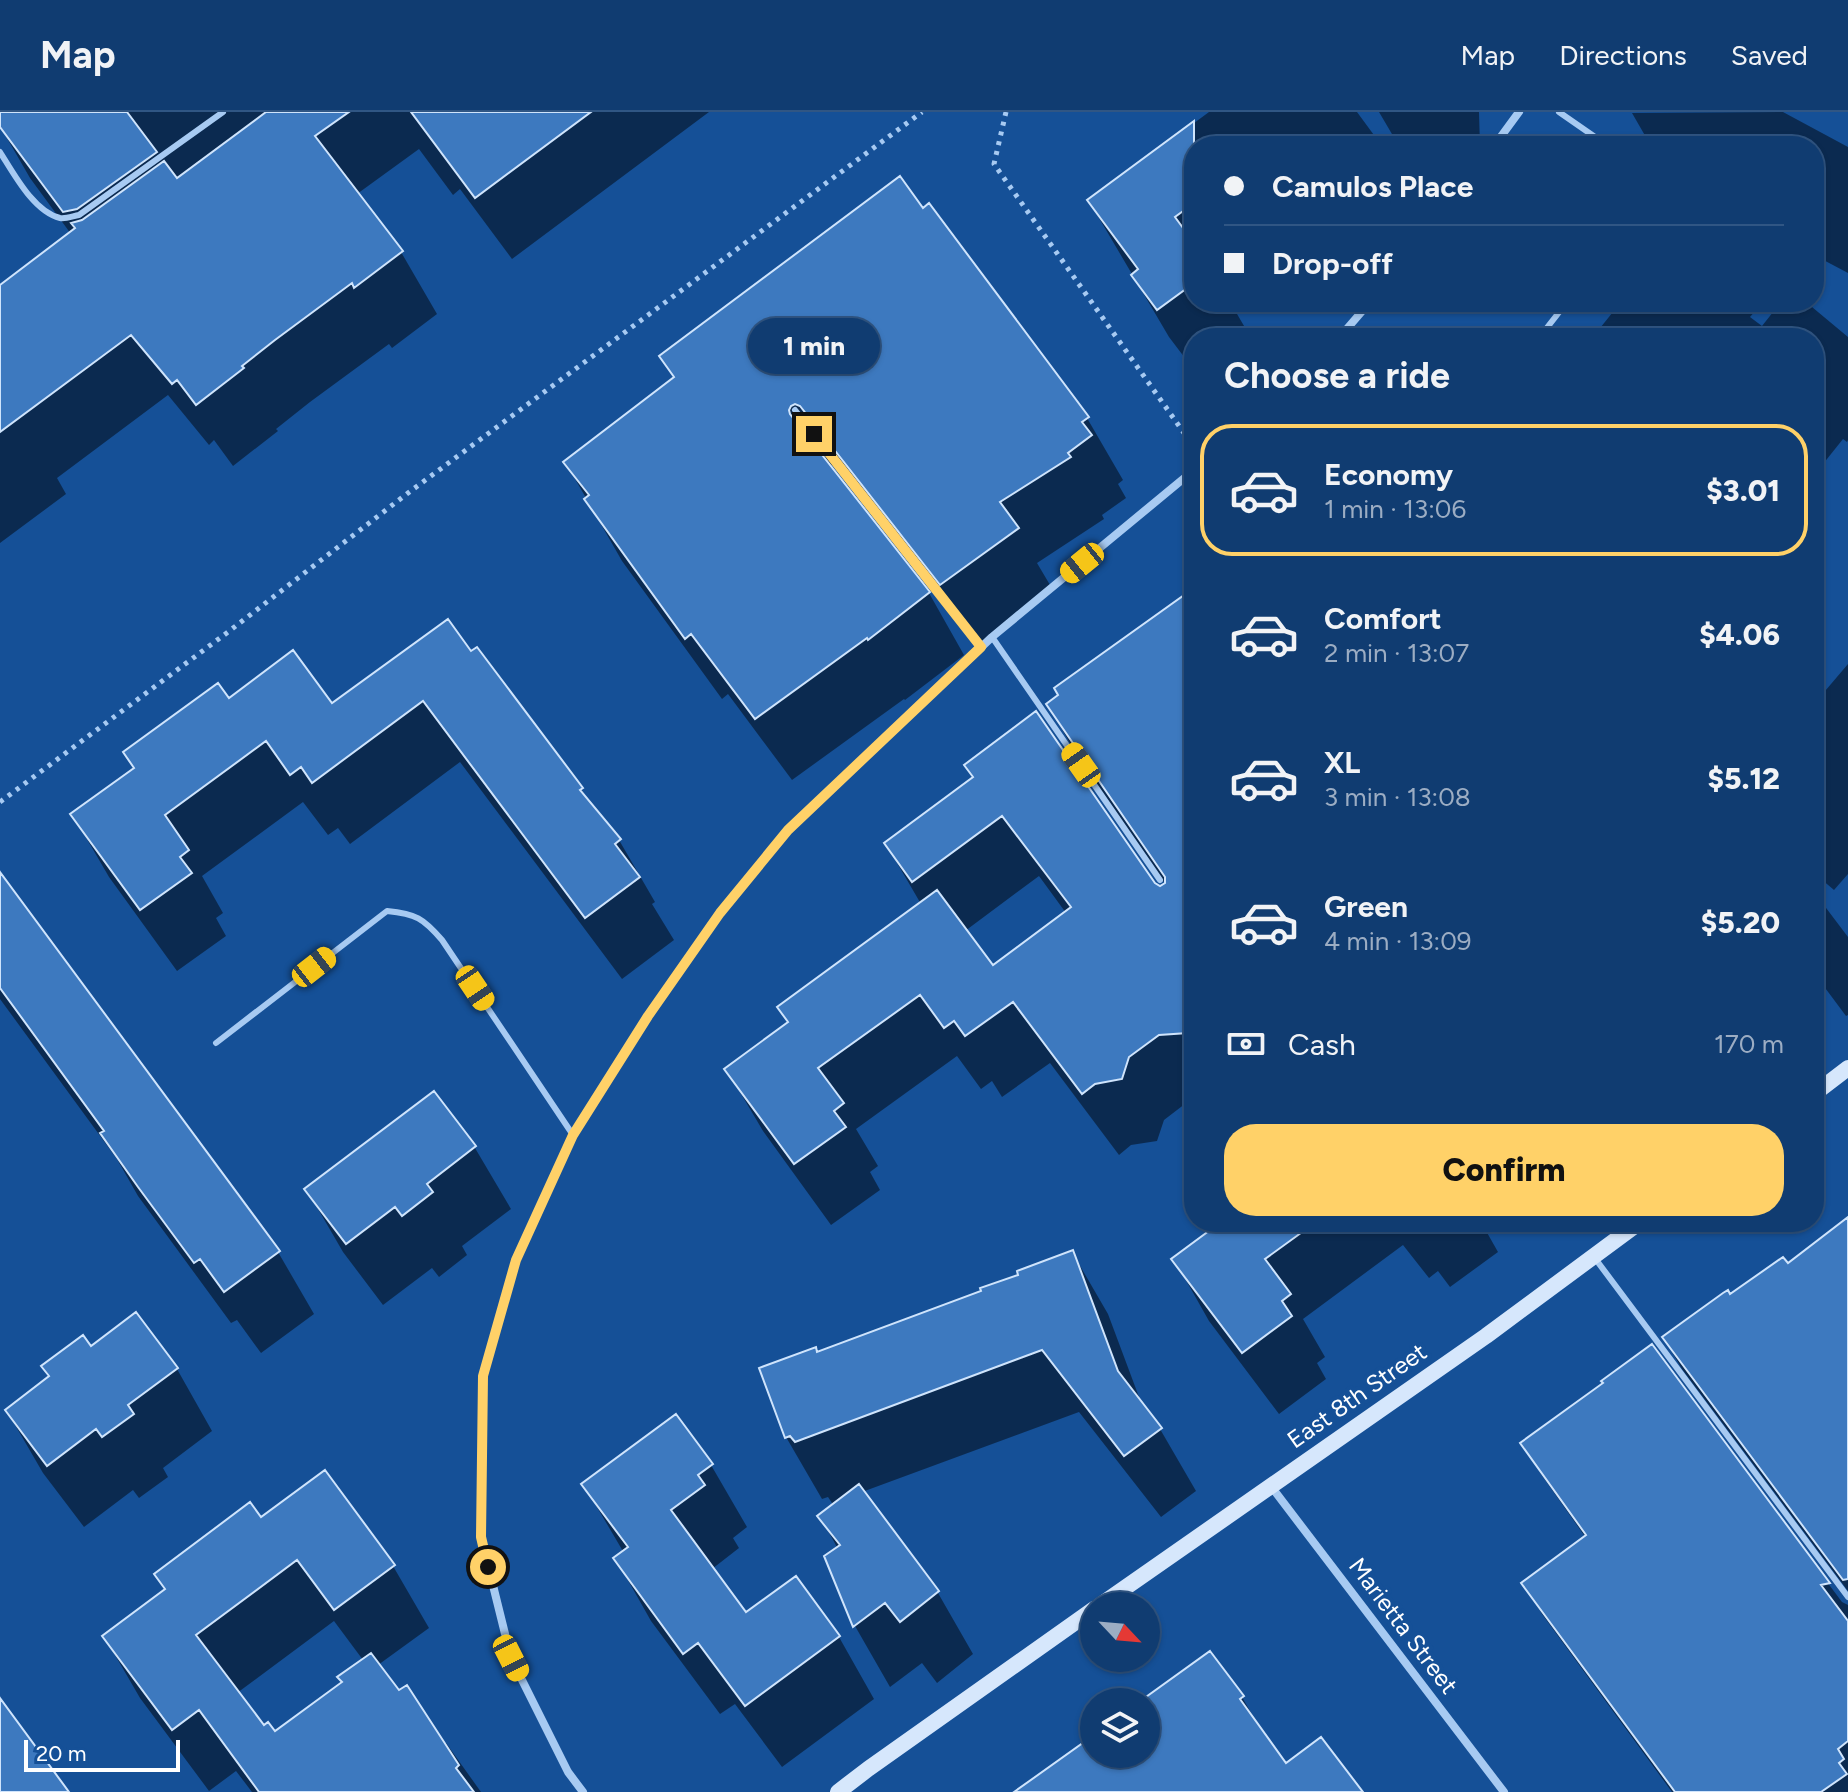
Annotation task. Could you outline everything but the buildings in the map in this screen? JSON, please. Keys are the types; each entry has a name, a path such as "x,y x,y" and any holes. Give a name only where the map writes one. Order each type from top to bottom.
{"main road":[{"path":"1824,1086 1848,1068"},
{"name":"East 8th Street","path":"1119,1592 1486,1336 1626,1232"},
{"name":"East 8th Street","path":"838,1792 1080,1619"}],"street":[{"path":"1501,136 1519,112"},
{"path":"1348,328 1361,312"},
{"path":"583,1792 568,1772 511,1658 481,1537 483,1376 516,1260 573,1135 648,1016 720,913 788,830 992,637 1184,478"},
{"name":"Marietta Street","path":"1270,1485 1504,1792"}],"lane":[{"path":"0,152 19,182 44,211 63,219 79,215 223,112"},
{"path":"1559,112 1594,136"},
{"path":"1547,328 1559,312"},
{"path":"795,410 981,647"},
{"path":"992,637 1160,880"},
{"path":"216,1043 387,911 409,913 427,923 442,940 573,1135"},
{"path":"1594,1256 1848,1597"}],"path":[{"path":"0,802 408,493 922,112"},
{"path":"1006,112 994,164 1184,433"}],"route":[{"path":"488,1567 481,1537 483,1376 516,1260 573,1135 648,1016 720,913 788,830 981,647 814,434"}]}
